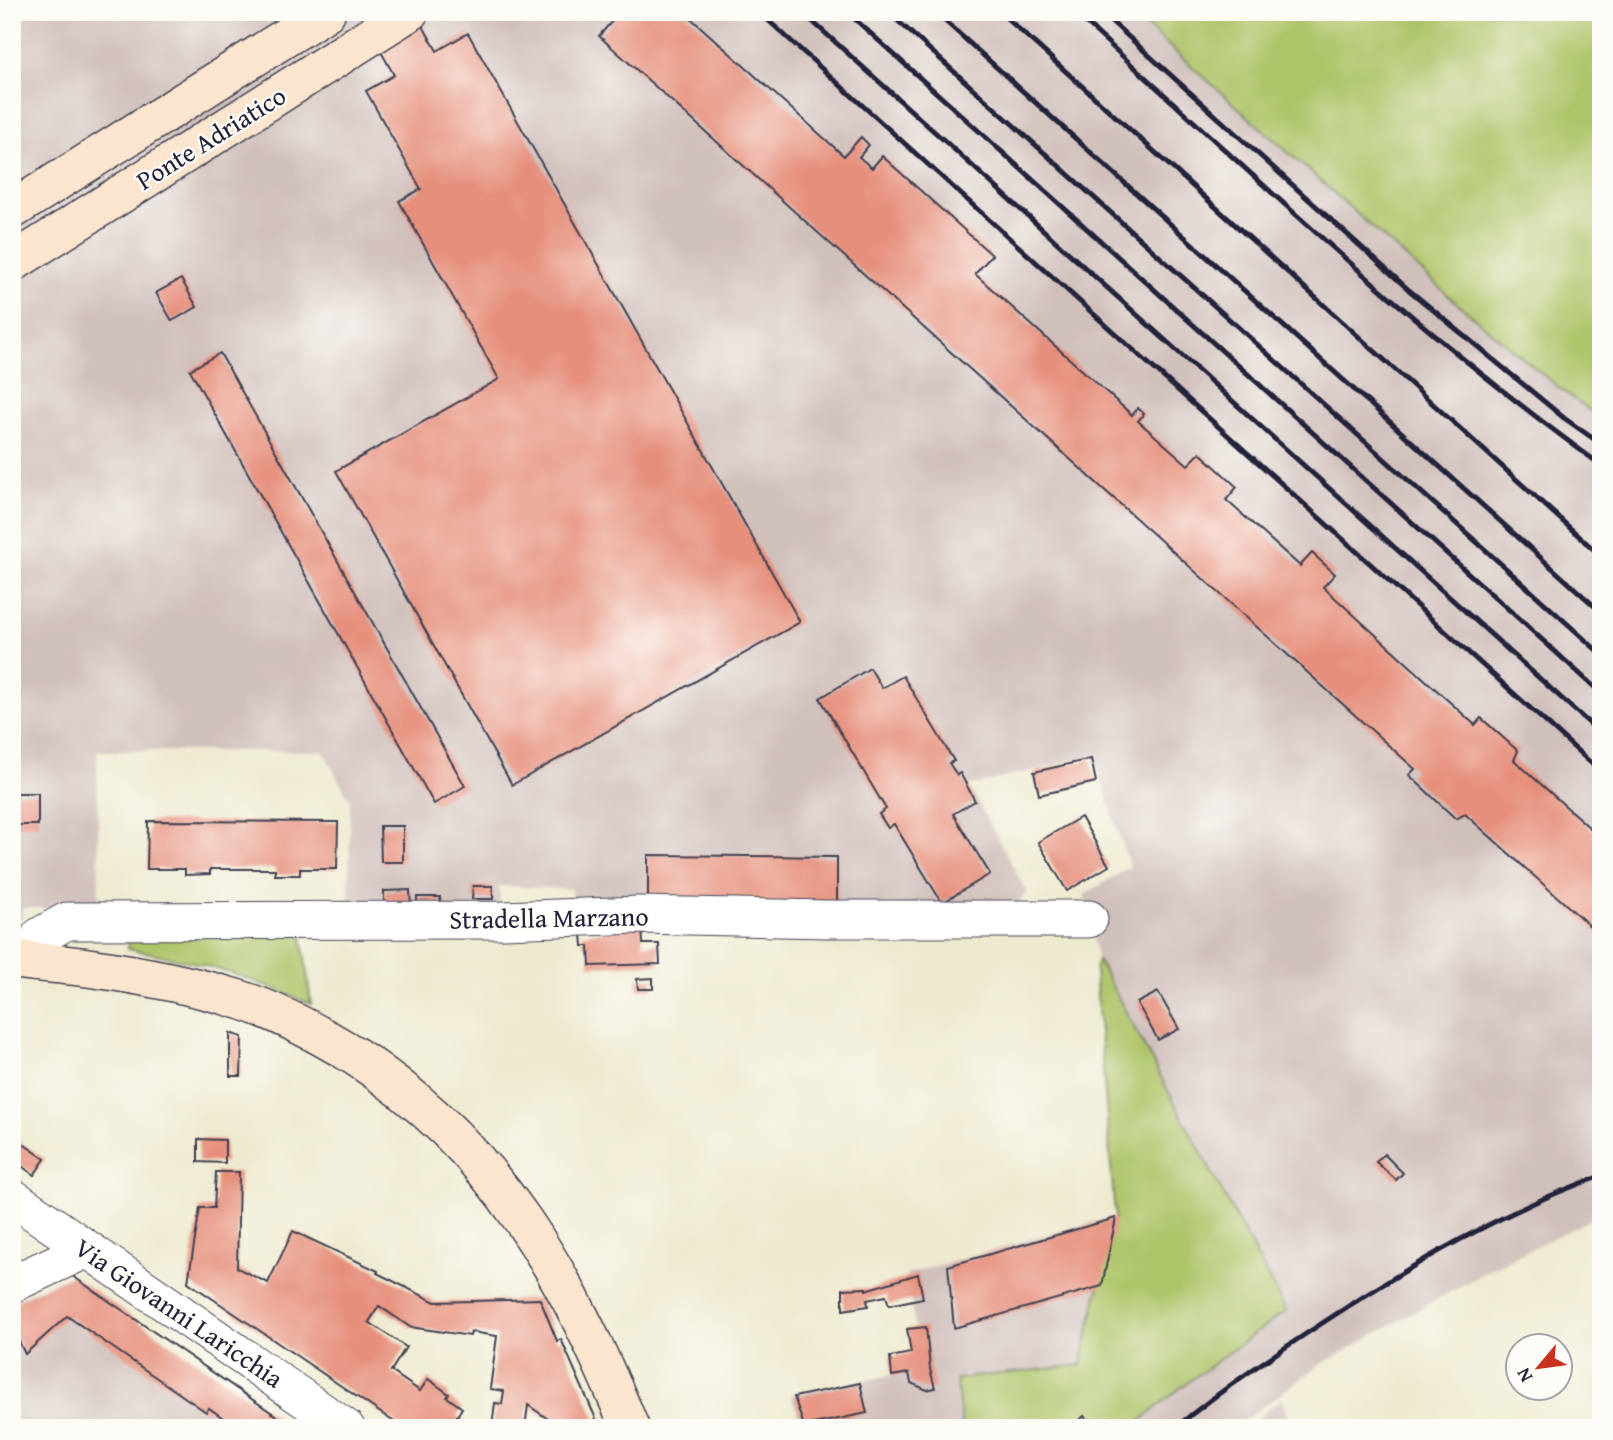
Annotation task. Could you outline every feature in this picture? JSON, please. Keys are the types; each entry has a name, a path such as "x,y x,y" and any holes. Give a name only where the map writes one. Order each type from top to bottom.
{"main road":[{"name":"Ponte Adriatico","path":"12,210 326,12"},
{"name":"Ponte Adriatico","path":"12,263 409,12"},
{"path":"24,961 89,968 181,984 243,1001 318,1033 373,1068 428,1110 481,1164 512,1202 544,1251 577,1309 630,1428"}],"street":[{"name":"Stradella Marzano","path":"24,961 40,936 67,921 503,920 639,915 828,919 1089,919"},
{"name":"Via Giovanni Laricchia","path":"12,1197 346,1428"},
{"path":"12,1284 85,1250"}],"shaded area":[{"path":"12,12 1131,12 1459,305 1559,388 1601,419 1601,1214 1489,1270 1320,1365 1233,1428 1132,1428 1180,1388 1286,1311 1098,960 1084,895 1130,867 1093,756 969,786 1027,892 1015,906 573,911 571,889 499,886 500,909 349,910 350,800 323,751 97,751 99,908 23,908 17,935 12,934"},
{"path":"1115,1216 1081,1365 957,1379 962,1428 802,1428 791,1395 921,1369 907,1274"},
{"path":"71,1275 294,1428 12,1428 12,1301"},
{"path":"1282,1398 1291,1428 1246,1428"}],"green space":[{"path":"1131,12 1601,12 1601,419 1559,388 1459,305"},
{"path":"129,934 302,935 311,1004 221,970 127,949"},
{"path":"1098,960 1286,1311 1180,1388 1132,1428 962,1428 956,1379 1081,1365 1115,1216 1095,970"}],"building":[{"path":"359,12 415,12 437,51 468,33 800,622 512,785 336,471 499,379 399,201 421,189 366,91 394,75"},
{"path":"620,12 684,12 844,156 861,137 869,145 859,157 872,168 882,156 992,255 975,274 1132,415 1138,408 1144,414 1138,421 1188,465 1200,453 1237,487 1226,500 1300,566 1312,553 1335,574 1323,587 1475,725 1481,718 1518,751 1514,760 1601,838 1601,936 1465,814 1456,819 1409,775 1415,769 599,36"},
{"path":"181,279 197,307 172,321 156,293"},
{"path":"220,353 465,786 434,804 190,370"},
{"path":"870,668 882,688 903,676 954,761 949,763 957,775 960,773 975,801 953,814 990,874 942,903 894,824 888,828 879,814 886,809 820,698"},
{"path":"1091,759 1096,782 1039,795 1034,772"},
{"path":"12,793 38,793 38,825 12,825"},
{"path":"1081,817 1109,866 1067,891 1038,842"},
{"path":"148,821 338,822 337,869 300,869 300,875 275,875 275,869 210,869 210,874 185,875 185,869 147,869"},
{"path":"380,826 403,826 403,862 381,862"},
{"path":"648,855 837,857 837,902 648,902"},
{"path":"473,886 493,886 493,899 472,899"},
{"path":"410,890 411,909 384,910 384,891"},
{"path":"417,897 440,897 440,908 417,908"},
{"path":"642,925 643,944 659,944 660,964 590,966 589,946 583,946 582,934"},
{"path":"653,978 653,989 638,989 637,979"},
{"path":"1158,992 1179,1029 1158,1040 1137,1003"},
{"path":"230,1033 242,1037 241,1076 230,1076"},
{"path":"12,1136 45,1159 34,1175 12,1159"},
{"path":"198,1139 225,1140 225,1163 198,1162"},
{"path":"1384,1154 1403,1173 1396,1180 1376,1162"},
{"path":"216,1172 239,1172 237,1268 268,1283 293,1231 378,1271 377,1273 435,1302 540,1299 557,1341 561,1339 600,1428 561,1428 528,1405 525,1428 492,1426 495,1403 502,1404 504,1391 490,1389 497,1336 471,1332 470,1336 410,1327 379,1306 369,1322 406,1347 391,1371 420,1391 428,1379 449,1394 447,1397 462,1408 457,1416 473,1428 403,1428 188,1282 200,1208 214,1208"},
{"path":"1116,1218 1102,1286 954,1328 948,1266"},
{"path":"918,1274 923,1298 889,1305 886,1296 867,1300 868,1306 843,1310 843,1289 866,1290"},
{"path":"71,1275 294,1428 237,1428 209,1408 206,1412 67,1316 25,1354 12,1327 12,1303"},
{"path":"926,1327 930,1369 935,1388 927,1390 911,1383 909,1373 892,1376 890,1357 911,1353 907,1329"},
{"path":"860,1383 867,1413 804,1426 794,1397"},
{"path":"1084,1416 1094,1428 1071,1428"}],"railway":[{"path":"759,12 1601,772"},
{"path":"802,12 1601,734"},
{"path":"847,12 1601,693"},
{"path":"888,12 1601,654"},
{"path":"935,12 1601,612"},
{"path":"1000,12 1601,556"},
{"path":"1074,12 1266,188 1397,303 1463,359 1601,465"},
{"path":"1101,12 1409,290 1564,418 1601,444"},
{"path":"1175,1428 1269,1359 1359,1299 1426,1259 1529,1205 1601,1176"}]}
